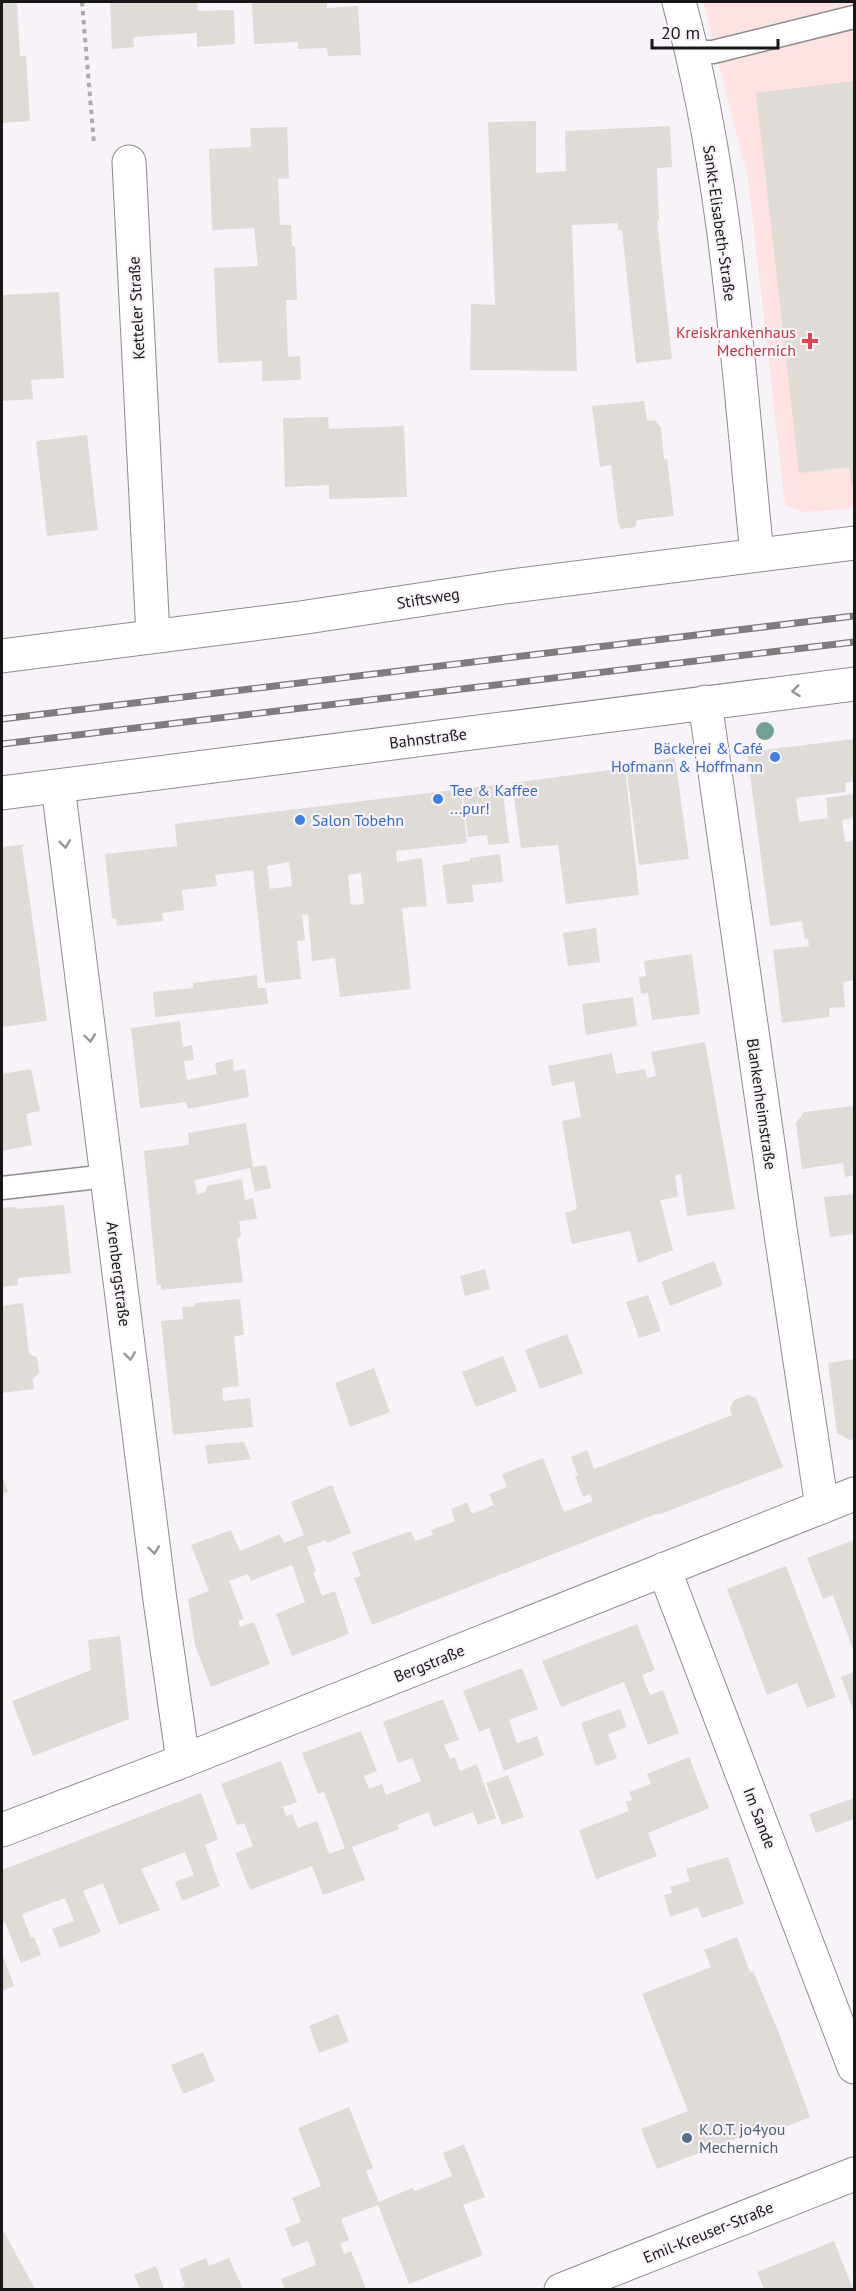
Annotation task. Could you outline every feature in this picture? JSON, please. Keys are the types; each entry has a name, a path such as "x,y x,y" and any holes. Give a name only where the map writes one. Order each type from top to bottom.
{"street":[{"name":"Sankt-Elisabeth-Straße","path":"679,2 693,52 721,207 757,554"},
{"name":"Ketteler Straße","path":"129,162 153,636"},
{"name":"Stiftsweg","path":"2,656 300,618 441,595 855,543"},
{"name":"Bahnstraße","path":"2,793 855,684"},
{"name":"Blankenheimstraße","path":"705,702 822,1507"},
{"name":"Arenbergstraße","path":"58,786 183,1761"},
{"name":"Bergstraße","path":"2,1830 183,1761 855,1494"},
{"name":"Im Sande","path":"664,1569 855,2067"},
{"name":"Emil-Kreuser-Straße","path":"561,2289 855,2174"}],"lane":[{"path":"693,52 712,52 855,16"},
{"path":"2,1188 107,1176"}],"path":[{"path":"81,2 94,145 129,162"}],"shaded area":[{"name":"Kreiskrankenhaus Mechernich","path":"703,2 854,2 854,508 804,512 785,505 748,178"}],"building":[{"path":"2,2 17,2 20,56 26,56 30,121 2,123"},
{"path":"110,2 197,2 198,11 234,10 235,44 197,47 197,33 133,37 134,47 112,49"},
{"path":"252,2 327,2 327,8 358,6 361,55 328,56 327,48 298,49 298,42 254,44"},
{"path":"854,81 854,484 851,485 849,467 799,473 756,93"},
{"path":"536,121 536,173 566,171 565,131 670,126 672,167 657,168 659,221 657,221 672,359 636,363 622,230 618,230 618,223 572,225 577,371 470,370 471,304 495,305 488,122"},
{"path":"287,127 289,178 278,179 280,225 291,225 292,246 295,246 297,300 286,300 288,357 300,356 301,380 262,381 262,361 218,363 214,268 258,266 254,228 212,230 209,149 251,147 250,128"},
{"path":"59,292 64,378 31,380 33,399 2,401 2,295"},
{"path":"644,401 647,421 655,420 661,428 674,516 637,520 635,527 621,529 618,522 611,465 600,467 592,406"},
{"path":"328,417 329,429 404,426 407,497 329,499 329,485 285,487 283,418"},
{"path":"87,435 98,530 47,536 36,441"},
{"path":"854,739 854,781 845,783 846,792 796,798 799,822 828,818 826,798 854,794 854,818 842,820 845,842 854,841 854,980 843,982 845,1007 829,1008 830,1017 782,1023 773,950 809,946 808,939 805,940 802,921 770,926 747,752"},
{"path":"675,758 689,859 639,865 626,765"},
{"path":"625,768 639,895 566,904 558,845 521,848 512,783"},
{"path":"502,784 509,843 488,845 487,835 468,837 462,789"},
{"path":"461,789 467,843 396,851 397,862 422,858 427,906 402,908 411,989 340,997 335,958 312,961 308,914 302,915 305,940 297,941 301,979 265,983 253,870 215,875 217,886 182,890 184,910 162,913 163,921 117,926 116,918 112,918 105,854 177,846 175,824","holes":["289,862 292,886 270,889 267,866","361,873 364,904 351,905 348,875"]},
{"path":"26,844 22,847 47,1021 2,1027 2,847"},
{"path":"500,854 503,882 472,885 474,902 447,904 442,865"},
{"path":"596,928 600,962 568,966 563,933"},
{"path":"692,954 700,1014 652,1020 648,993 641,994 639,977 646,976 644,961"},
{"path":"257,975 258,988 266,988 268,1004 155,1017 153,992 193,988 193,983"},
{"path":"633,997 637,1026 586,1035 582,1004"},
{"path":"180,1021 183,1047 192,1045 194,1060 184,1061 187,1080 217,1074 215,1063 233,1059 234,1071 245,1069 249,1097 188,1109 186,1102 140,1108 131,1028"},
{"path":"705,1042 735,1209 687,1216 681,1174 675,1175 678,1197 660,1200 673,1250 638,1263 630,1231 572,1244 565,1213 577,1209 562,1121 581,1117 574,1081 552,1086 548,1066 612,1053 616,1074 645,1069 647,1078 656,1076 651,1052"},
{"path":"31,1069 40,1111 26,1114 32,1145 2,1151 2,1074"},
{"path":"854,1106 854,1175 845,1177 843,1163 802,1169 796,1123 804,1112"},
{"path":"246,1123 253,1167 266,1165 271,1188 255,1192 250,1168 195,1180 197,1195 205,1192 207,1186 242,1179 245,1200 253,1198 257,1219 239,1221 241,1236 237,1238 243,1282 161,1290 161,1285 157,1285 144,1151 189,1145 188,1133"},
{"path":"854,1194 854,1234 830,1237 824,1197"},
{"path":"64,1205 71,1273 18,1278 18,1285 2,1287 2,1208"},
{"path":"714,1261 723,1285 670,1306 661,1282"},
{"path":"485,1269 490,1289 465,1296 460,1276"},
{"path":"648,1295 661,1331 639,1338 626,1302"},
{"path":"240,1299 244,1335 234,1336 239,1386 222,1388 223,1401 250,1398 253,1427 173,1435 161,1321 183,1319 182,1307 195,1306 195,1303"},
{"path":"23,1303 29,1354 37,1357 39,1373 33,1379 34,1389 2,1393 2,1306"},
{"path":"567,1334 583,1373 540,1389 525,1350"},
{"path":"503,1356 517,1391 476,1407 462,1372"},
{"path":"854,1359 854,1439 850,1440 837,1433 828,1363"},
{"path":"374,1368 390,1412 350,1427 335,1383"},
{"path":"748,1395 756,1398 783,1467 372,1625 354,1578 361,1576 352,1552 411,1531 415,1541 433,1535 431,1530 455,1521 451,1509 467,1502 472,1514 494,1505 489,1494 507,1487 502,1474 543,1458 564,1512 593,1501 590,1494 583,1497 571,1457 587,1450 594,1469 732,1415 730,1408 734,1400"},
{"path":"244,1442 251,1459 208,1464 205,1445"},
{"path":"2,1475 8,1492 2,1494"},
{"path":"332,1485 351,1533 327,1543 326,1540 307,1547 322,1596 335,1591 349,1634 292,1656 276,1614 305,1602 292,1565 251,1581 248,1574 229,1581 244,1619 238,1621 240,1627 254,1622 270,1664 211,1687 195,1645 188,1599 209,1591 191,1545 231,1530 240,1551 280,1534 284,1543 304,1535 291,1502"},
{"path":"854,1540 854,1652 833,1595 823,1599 807,1558"},
{"path":"786,1566 836,1697 807,1708 797,1683 767,1695 727,1589"},
{"path":"637,1624 655,1670 642,1675 650,1695 663,1690 679,1733 648,1745 624,1682 561,1707 542,1661"},
{"path":"120,1636 129,1719 33,1756 12,1701 91,1670 88,1640"},
{"path":"522,1668 538,1709 509,1720 517,1743 537,1736 544,1755 504,1771 489,1728 479,1732 463,1691"},
{"path":"854,1672 854,1712 841,1677"},
{"path":"443,1699 459,1740 444,1745 450,1759 455,1757 460,1771 477,1764 496,1818 478,1825 473,1812 434,1827 428,1812 397,1825 399,1829 352,1847 365,1880 323,1895 312,1866 250,1890 235,1853 253,1846 244,1823 237,1825 221,1784 281,1761 297,1802 283,1807 286,1816 292,1814 298,1828 317,1821 329,1854 345,1848 324,1792 318,1794 302,1753 361,1731 377,1771 364,1776 369,1789 382,1784 386,1795 421,1781 412,1758 398,1763 383,1722"},
{"path":"620,1709 627,1727 608,1734 617,1758 596,1766 581,1723"},
{"path":"689,1757 709,1808 648,1833 657,1856 596,1879 579,1830 629,1811 626,1802 632,1800 629,1792 651,1784 647,1774"},
{"path":"508,1775 524,1817 502,1825 486,1783"},
{"path":"201,1793 218,1839 205,1845 220,1886 182,1901 175,1882 194,1875 185,1852 141,1869 160,1910 119,1925 103,1883 83,1891 101,1932 60,1948 52,1929 74,1921 65,1898 22,1914 31,1938 34,1937 41,1955 21,1963 5,1922 2,1923 2,1870"},
{"path":"854,1798 854,1819 816,1833 809,1814"},
{"path":"728,1857 744,1904 702,1918 698,1907 670,1917 664,1895 672,1893 670,1887 690,1881 686,1869"},
{"path":"737,1937 750,1972 753,1971 779,2033 810,2117 765,2135 762,2129 657,2169 641,2129 688,2111 642,1994 711,1967 704,1950"},
{"path":"2,1953 14,1986 2,1991"},
{"path":"338,2014 349,2042 319,2053 309,2026"},
{"path":"203,2052 215,2081 183,2094 171,2065"},
{"path":"349,2107 373,2168 366,2171 379,2202 412,2188 415,2191 452,2176 443,2153 464,2144 485,2197 463,2205 483,2255 409,2284 378,2205 341,2219 349,2240 340,2244 344,2254 351,2251 366,2289 285,2289 281,2279 316,2265 308,2241 292,2247 285,2228 301,2222 292,2198 321,2186 298,2128"},
{"path":"4,2232 35,2289 2,2289 2,2234"},
{"path":"834,2241 853,2289 764,2289 757,2272"},
{"path":"206,2258 209,2266 229,2258 243,2289 178,2289 185,2286 179,2269"},
{"path":"156,2266 164,2289 140,2289 134,2275"}],"railway":[{"path":"2,719 854,616"},
{"path":"2,744 854,642"}],"place":[{"name":"Kreiskrankenhaus Mechernich","path":"810,341"},
{"name":"Bäckerei & Café Hofmann & Hoffmann","path":"775,757"},
{"name":"Tee & Kaffee ...pur!","path":"438,799"},
{"name":"Salon Tobehn","path":"300,820"},
{"name":"K.O.T. jo4you Mechernich","path":"687,2138"}]}
